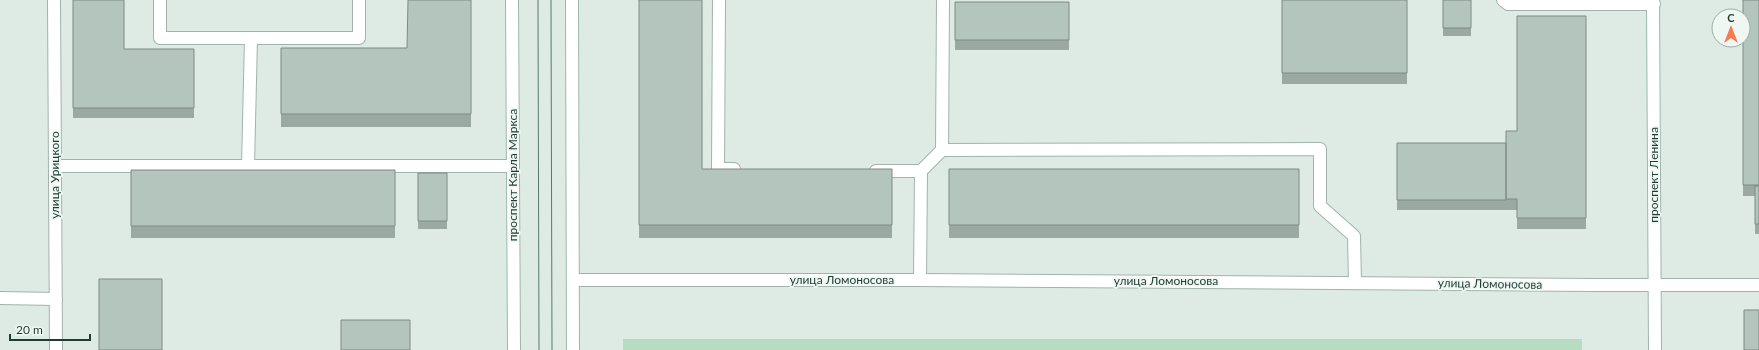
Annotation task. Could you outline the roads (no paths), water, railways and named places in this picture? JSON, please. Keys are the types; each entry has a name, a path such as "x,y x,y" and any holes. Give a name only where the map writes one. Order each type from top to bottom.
{"street":[{"name":"улица Урицкого","path":"54,0 56,350"},
{"path":"160,0 160,38 359,38 359,0"},
{"name":"проспект Карла Маркса","path":"512,0 514,350"},
{"path":"572,0 573,350"},
{"path":"719,0 718,169 749,169"},
{"path":"920,280 921,171 942,150 943,0"},
{"path":"1503,0 1508,4 1653,2"},
{"name":"проспект Ленина","path":"1653,2 1655,350"},
{"path":"248,166 251,38"},
{"path":"942,150 1320,148 1320,206 1354,236 1355,283"},
{"path":"55,166 513,166"},
{"path":"866,170 921,171"},
{"name":"улица Ломоносова","path":"573,280 920,280 1759,285"},
{"path":"0,298 56,299"}],"tram line":[{"path":"538,0 539,350"},
{"path":"551,0 552,350"}]}
